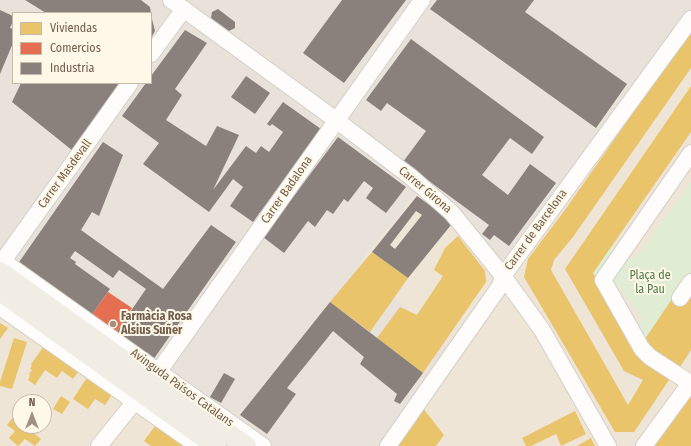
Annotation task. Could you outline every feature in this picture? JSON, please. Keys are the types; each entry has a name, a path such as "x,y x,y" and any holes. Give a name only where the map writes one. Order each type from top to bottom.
{"main road":[{"name":"Avinguda Països Catalans","path":"1,266 147,386 216,446"},
{"name":"Avinguda Països Catalans","path":"0,291 147,386 246,446"}],"street":[{"name":"Carrer Badalona","path":"99,446 147,386 422,0"},
{"name":"Carrer Girona","path":"178,4 336,120 411,177 452,212 504,276 542,330 608,446"},
{"path":"152,52 178,4"},
{"name":"Carrer de Barcelona","path":"388,446 500,286 504,276 691,19"},
{"name":"Carrer Masdevall","path":"1,266 129,84"},
{"path":"644,446 691,382 650,357 642,349 603,280 691,153"},
{"path":"680,298 691,282"},
{"path":"0,307 147,386 198,446"},
{"name":"Avinguda Països Catalans","path":"147,386 263,446"}],"shaded area":[{"path":"0,0 691,0 691,19 503,276 422,187 360,263 453,353 388,446 250,446 0,264"},
{"path":"691,19 691,446 388,446 360,263 422,187"},
{"path":"0,264 250,446 0,446"}],"green space":[{"name":"Plaça de la Pau","path":"691,182 691,274 643,342 635,328 642,319 619,286 605,294 593,273 612,245 634,260"}],"building: Viviendas":[{"path":"691,30 691,68 573,237 554,260 551,270 628,405 643,380 624,371 565,269 691,86 691,132 593,273 635,346 671,377 634,432 615,432 524,277 528,259 565,210"},
{"path":"458,236 485,271 486,282 423,373 377,338 400,307 417,315 443,276 434,270 445,248"},
{"path":"372,252 408,278 370,332 330,302"},
{"path":"691,292 691,350 680,367 643,342 672,299 682,305"},
{"path":"0,323 8,328 0,339"},
{"path":"14,338 27,342 12,389 0,386 0,382"},
{"path":"44,346 79,371 73,379 62,371 57,378 45,370 35,385 28,380 30,376 29,374 32,370 30,369 31,364"},
{"path":"88,376 113,393 105,405 95,399 88,409 73,399"},
{"path":"691,395 691,446 654,446 666,430"},
{"path":"61,396 70,402 62,414 53,409"},
{"path":"422,407 444,435 436,446 394,446"},
{"path":"575,411 586,434 561,446 556,434 531,446 526,446 522,438"},
{"path":"12,419 12,429 7,425"},
{"path":"155,426 184,446 151,446 144,441"},
{"path":"12,434 35,434 41,439 35,446 25,439 18,446 9,438"},
{"path":"591,438 595,446 577,446"}],"building: Comercios":[{"path":"108,292 132,308 115,334 90,317"}],"building: Industria":[{"path":"25,0 141,0 150,7 151,12 44,12"},
{"path":"342,0 406,0 344,83 303,53"},
{"path":"437,0 534,0 525,12 627,84 596,128 430,9"},
{"path":"218,9 235,22 235,28 229,31 211,18 212,12"},
{"path":"0,10 12,16 12,23 10,28 12,29 12,45 0,74"},
{"path":"152,19 155,31 152,36"},
{"path":"185,30 207,43 175,89 182,95 166,120 206,146 217,126 239,135 213,190 246,146 256,153 261,146 269,152 283,132 272,124 270,126 267,124 283,102 321,129 253,222 230,206 243,187 233,179 209,212 143,164 159,143 122,116 145,84 152,84 152,75"},
{"path":"411,39 544,137 532,154 510,138 482,175 508,195 530,164 556,183 509,246 494,235 490,240 482,234 489,225 403,162 426,131 387,103 381,111 366,100"},
{"path":"246,76 270,93 255,114 231,97"},
{"path":"21,84 118,84 73,151 12,102"},
{"path":"338,137 406,187 386,213 366,198 373,188 364,181 348,202 344,199 333,214 327,210 315,227 308,221 284,253 263,237"},
{"path":"103,142 123,155 99,216 92,212 81,230 163,289 211,225 236,242 153,360 115,334 146,289 119,270 113,278 75,251 70,258 76,262 75,264 110,289 90,317 17,265"},
{"path":"417,196 438,211 451,225 408,278 372,252","holes":["416,211 422,215 395,249 390,245"]},
{"path":"330,302 423,373 400,404 394,401 397,394 360,364 364,357 333,331 287,388 296,394 267,434 240,415"},
{"path":"224,373 235,379 221,403 210,397"}],"place":[{"name":"Farmàcia Rosa Alsius Suñer","path":"113,324"}]}
